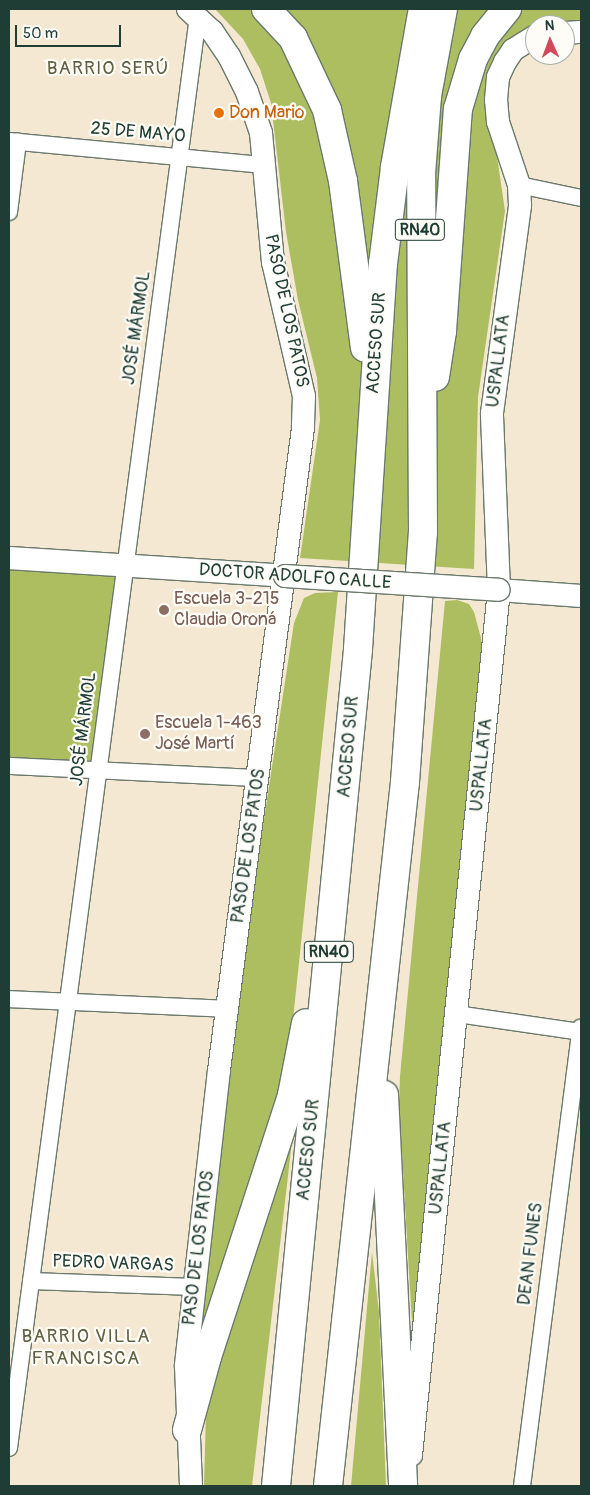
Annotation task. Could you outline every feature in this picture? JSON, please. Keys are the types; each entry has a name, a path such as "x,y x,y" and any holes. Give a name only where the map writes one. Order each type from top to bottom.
{"highway":[{"path":"266,9 293,38 327,110 343,181 371,416"},
{"name":"ACCESO SUR","path":"276,1486 336,882 366,554 371,416 395,167 423,9"},
{"name":"RN40","path":"328,1486 381,1016 405,773 423,532 424,453 420,191 427,96 443,9"},
{"path":"424,453 442,330 458,109 473,59 485,36 508,9"},
{"path":"187,1430 207,1357 292,1095 336,882"},
{"path":"381,1016 404,1486"}],"street":[{"name":"JOSÉ MÁRMOL","path":"9,1448 180,157 193,12"},
{"name":"PASO DE LOS PATOS","path":"192,1486 187,1430 186,1366 194,1287 228,1009 304,428 304,396 274,262 261,133 247,92 229,56 193,12"},
{"name":"USPALLATA","path":"408,1486 499,590 492,413 520,205 518,186 498,122 496,100 498,77 513,50 525,42"},
{"name":"25 DE MAYO","path":"13,142 264,165"},
{"path":"9,212 13,142"},
{"path":"518,186 581,198"},
{"name":"DOCTOR ADOLFO CALLE","path":"9,558 581,596"},
{"path":"9,766 258,778"},
{"path":"9,999 228,1009"},
{"path":"457,1014 581,1032"},
{"name":"DEAN FUNES","path":"522,1486 581,1028"},
{"name":"PEDRO VARGAS","path":"31,1281 194,1287"}],"green space":[{"path":"215,9 581,9 581,24 575,24 575,15 525,15 525,29 509,39 498,55 497,156 505,211 478,397 474,569 300,558 320,420 317,378 298,300 286,232 271,103 260,69 243,39"},
{"path":"9,560 123,567 97,769 9,765"},
{"path":"338,592 286,1086 197,1356 198,1297 255,878 294,623 304,598 315,593"},
{"path":"457,600 469,604 474,612 481,638 482,654 417,1297 412,1323 399,1103 400,1076 445,601"},
{"path":"293,1133 252,1486 204,1486 206,1411 238,1300"},
{"path":"372,1252 379,1312 386,1486 351,1486"}],"place":[{"name":"Don Mario","path":"219,113"},
{"name":"Escuela 3-215 Claudia Oroná","path":"164,610"},
{"name":"Escuela 1-463 José Martí","path":"145,734"}],"district":[{"name":"BARRIO SERÚ","path":"108,69"},
{"name":"BARRIO VILLA FRANCISCA","path":"86,1348"}]}
